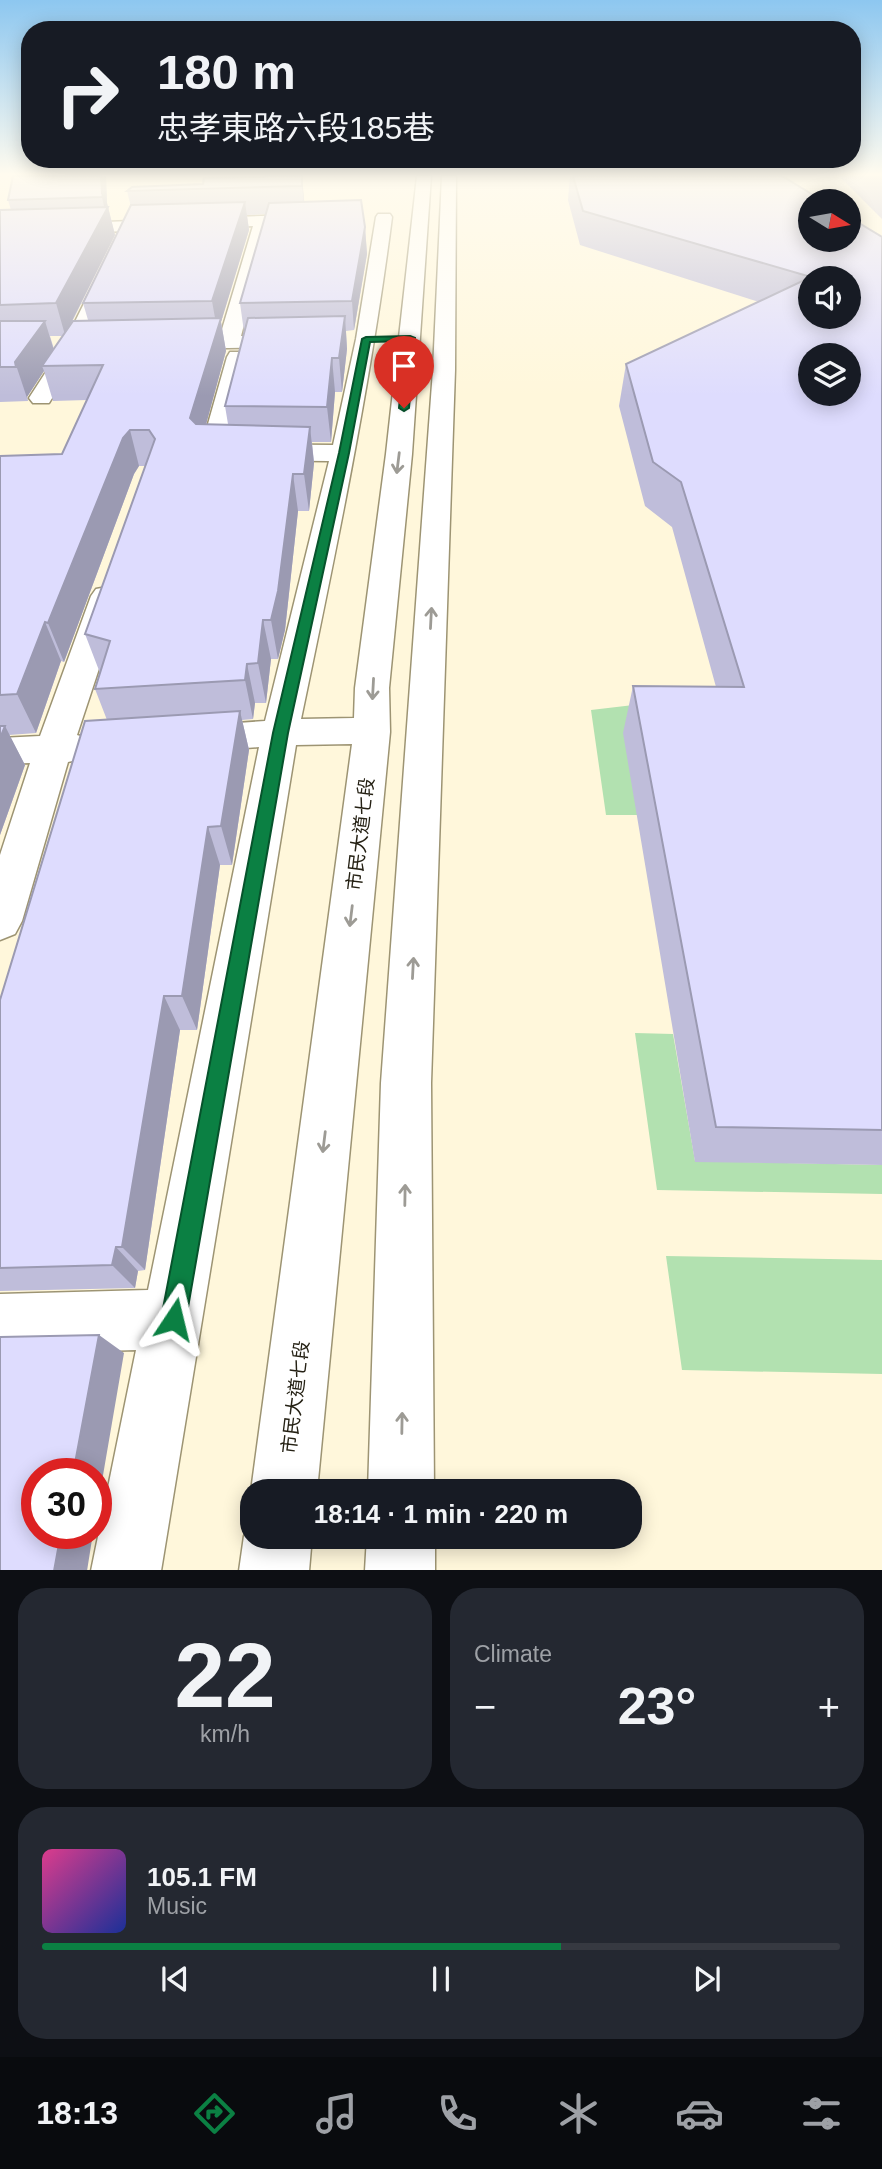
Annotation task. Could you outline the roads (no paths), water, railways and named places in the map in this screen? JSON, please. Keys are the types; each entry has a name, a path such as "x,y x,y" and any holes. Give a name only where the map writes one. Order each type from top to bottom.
{"street":[{"path":"41,398 75,344 111,249"},
{"path":"256,249 213,452 344,453"},
{"path":"126,1570 280,733 344,453 352,340 381,249"},
{"name":"市民大道七段","path":"285,1479 372,732 372,688 410,338 396,249"},
{"path":"401,1479 406,1083 444,370 447,249"},
{"path":"352,340 410,338"},
{"path":"152,343 311,340"},
{"path":"50,345 100,344"},
{"path":"0,921 53,750 117,567"},
{"path":"160,742 325,730 372,732"},
{"path":"0,751 106,746"},
{"path":"0,1324 174,1319"},
{"path":"274,1570 276,1549"},
{"path":"400,1570 401,1549"}]}
